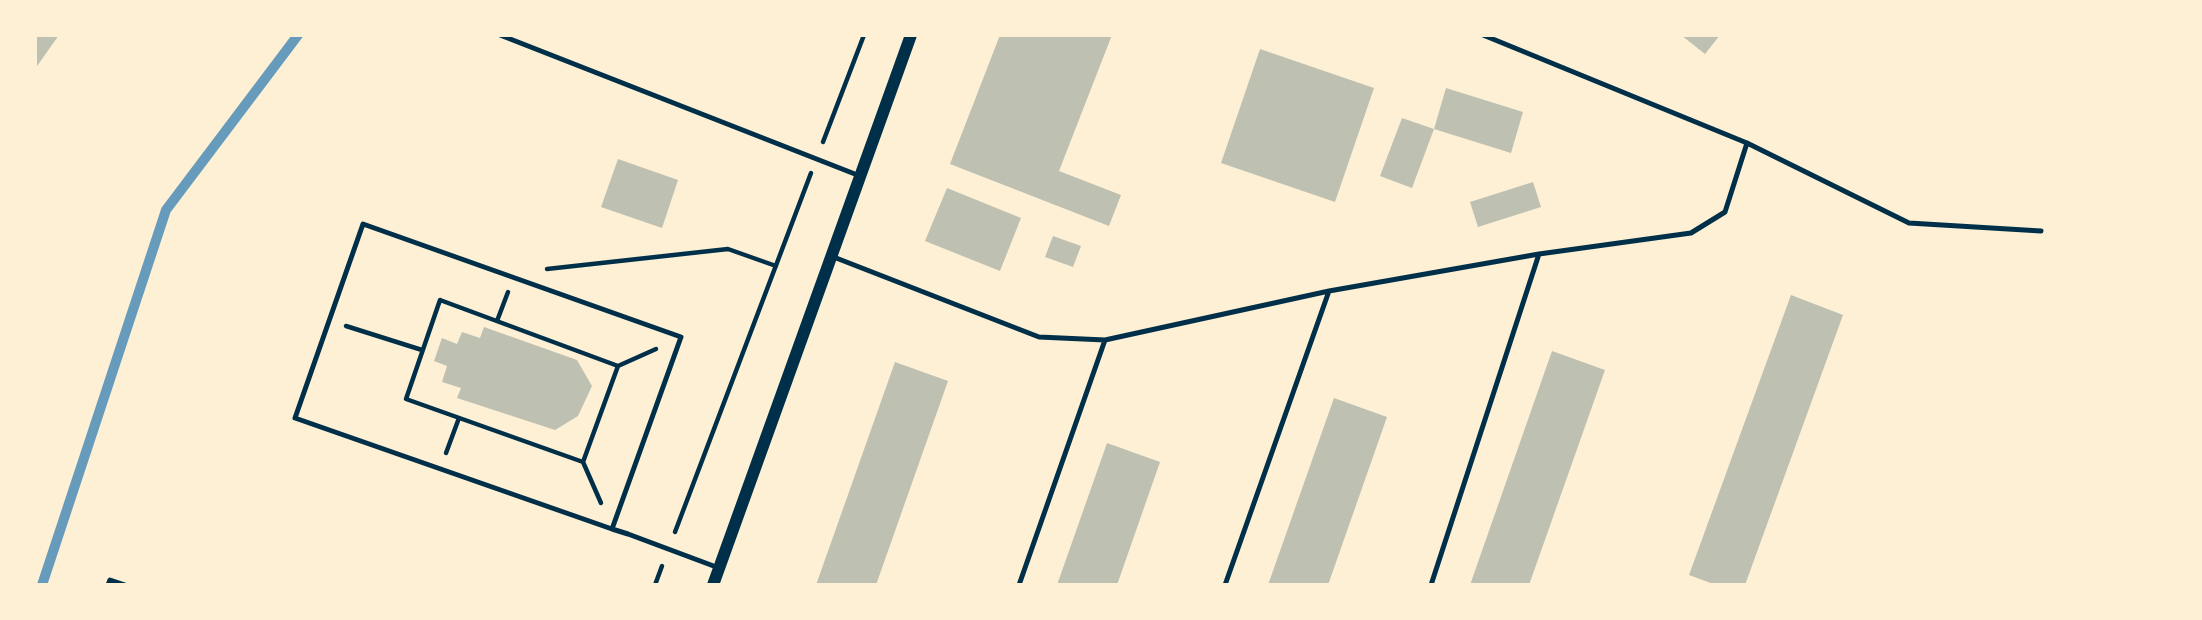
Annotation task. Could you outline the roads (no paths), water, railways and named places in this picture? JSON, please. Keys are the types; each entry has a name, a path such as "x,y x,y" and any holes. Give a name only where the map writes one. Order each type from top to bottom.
{"street":[{"path":"713,585 911,35"}],"lane":[{"path":"500,35 860,176"},
{"path":"1483,35 1747,143 1909,223 2041,231"},
{"path":"831,256 1039,337 1105,340 1329,291 1539,254 1691,233 1725,212 1747,143"},
{"path":"612,528 681,337 363,223 295,418 719,568"},
{"path":"1431,585 1539,254"},
{"path":"1225,585 1329,291"},
{"path":"1019,585 1105,340"},
{"path":"108,585 110,580 125,585"}],"waterway":[{"path":"42,585 166,210 298,35"}]}
